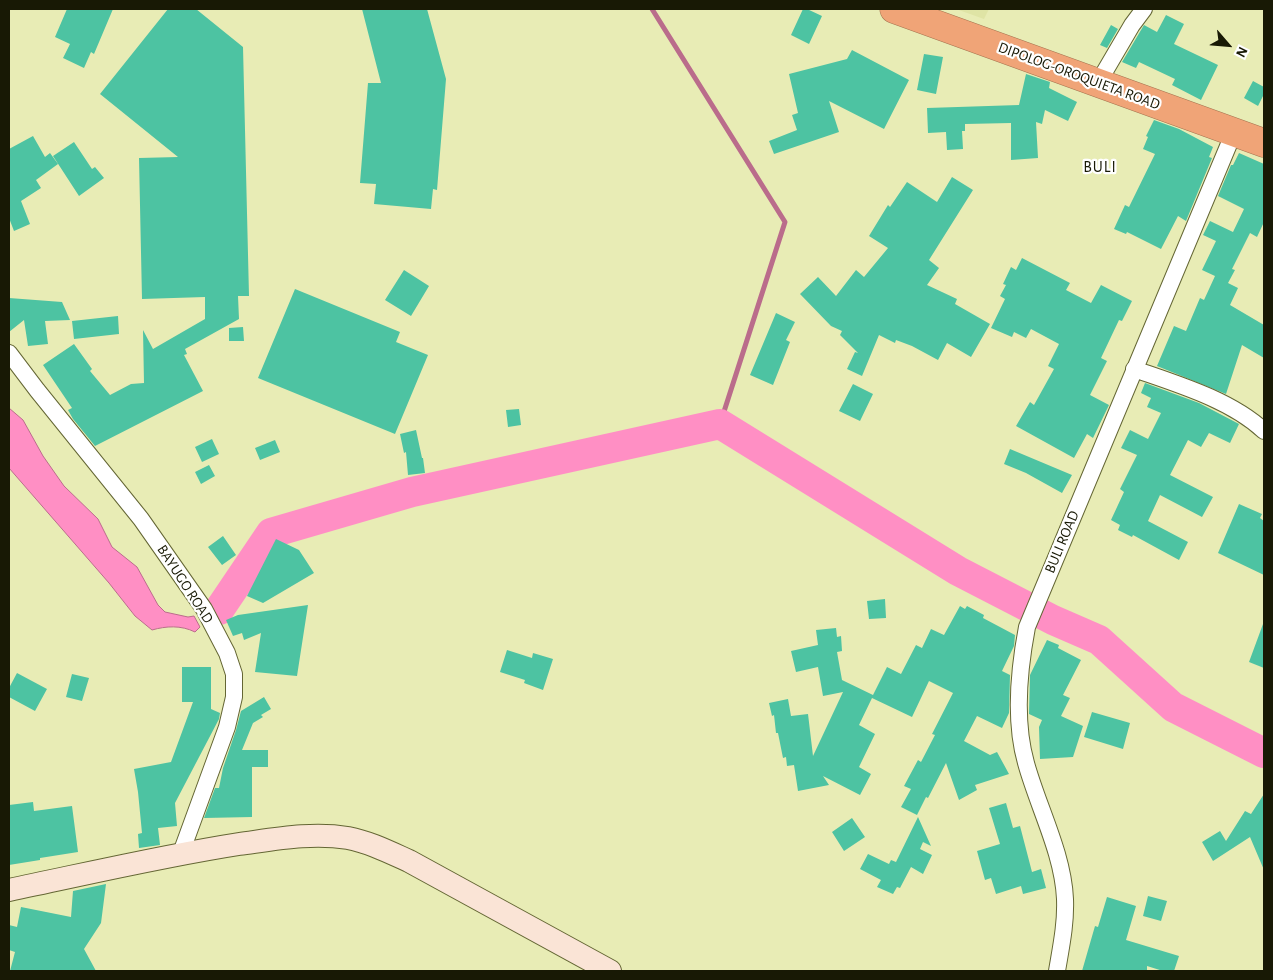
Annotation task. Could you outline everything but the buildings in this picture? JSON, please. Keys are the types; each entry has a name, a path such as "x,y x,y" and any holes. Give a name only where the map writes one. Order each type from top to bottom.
{"highway":[{"name":"DIPOLOG-OROQUIETA ROAD","path":"894,9 1264,143"}],"main road":[{"path":"9,890 181,853 289,837 320,835 350,838 409,861 610,971"}],"street":[{"path":"1098,83 1132,25 1144,9"},
{"name":"BULI ROAD","path":"1057,971 1065,922 1065,897 1060,867 1045,815 1026,763 1021,737 1020,663 1027,627 1234,132"},
{"name":"BAYUGO ROAD","path":"9,353 141,518 204,610 227,653 234,674 234,697 227,727 181,853"},
{"path":"1134,368 1219,402 1248,418 1264,431"}],"shaded area":[{"path":"956,9 989,9 984,19"},
{"path":"9,408 23,420 43,456 64,486 98,519 112,547 137,567 158,605 165,612 188,617 194,616 200,627 195,632 174,627 152,630 135,616 109,583 9,468"}],"waterway":[{"path":"652,9 785,222 720,424"},
{"path":"219,610 271,533 412,492 720,424 958,571 1053,620 1099,640 1173,707 1264,753"}],"district":[{"name":"BULI","path":"1100,167"}]}
